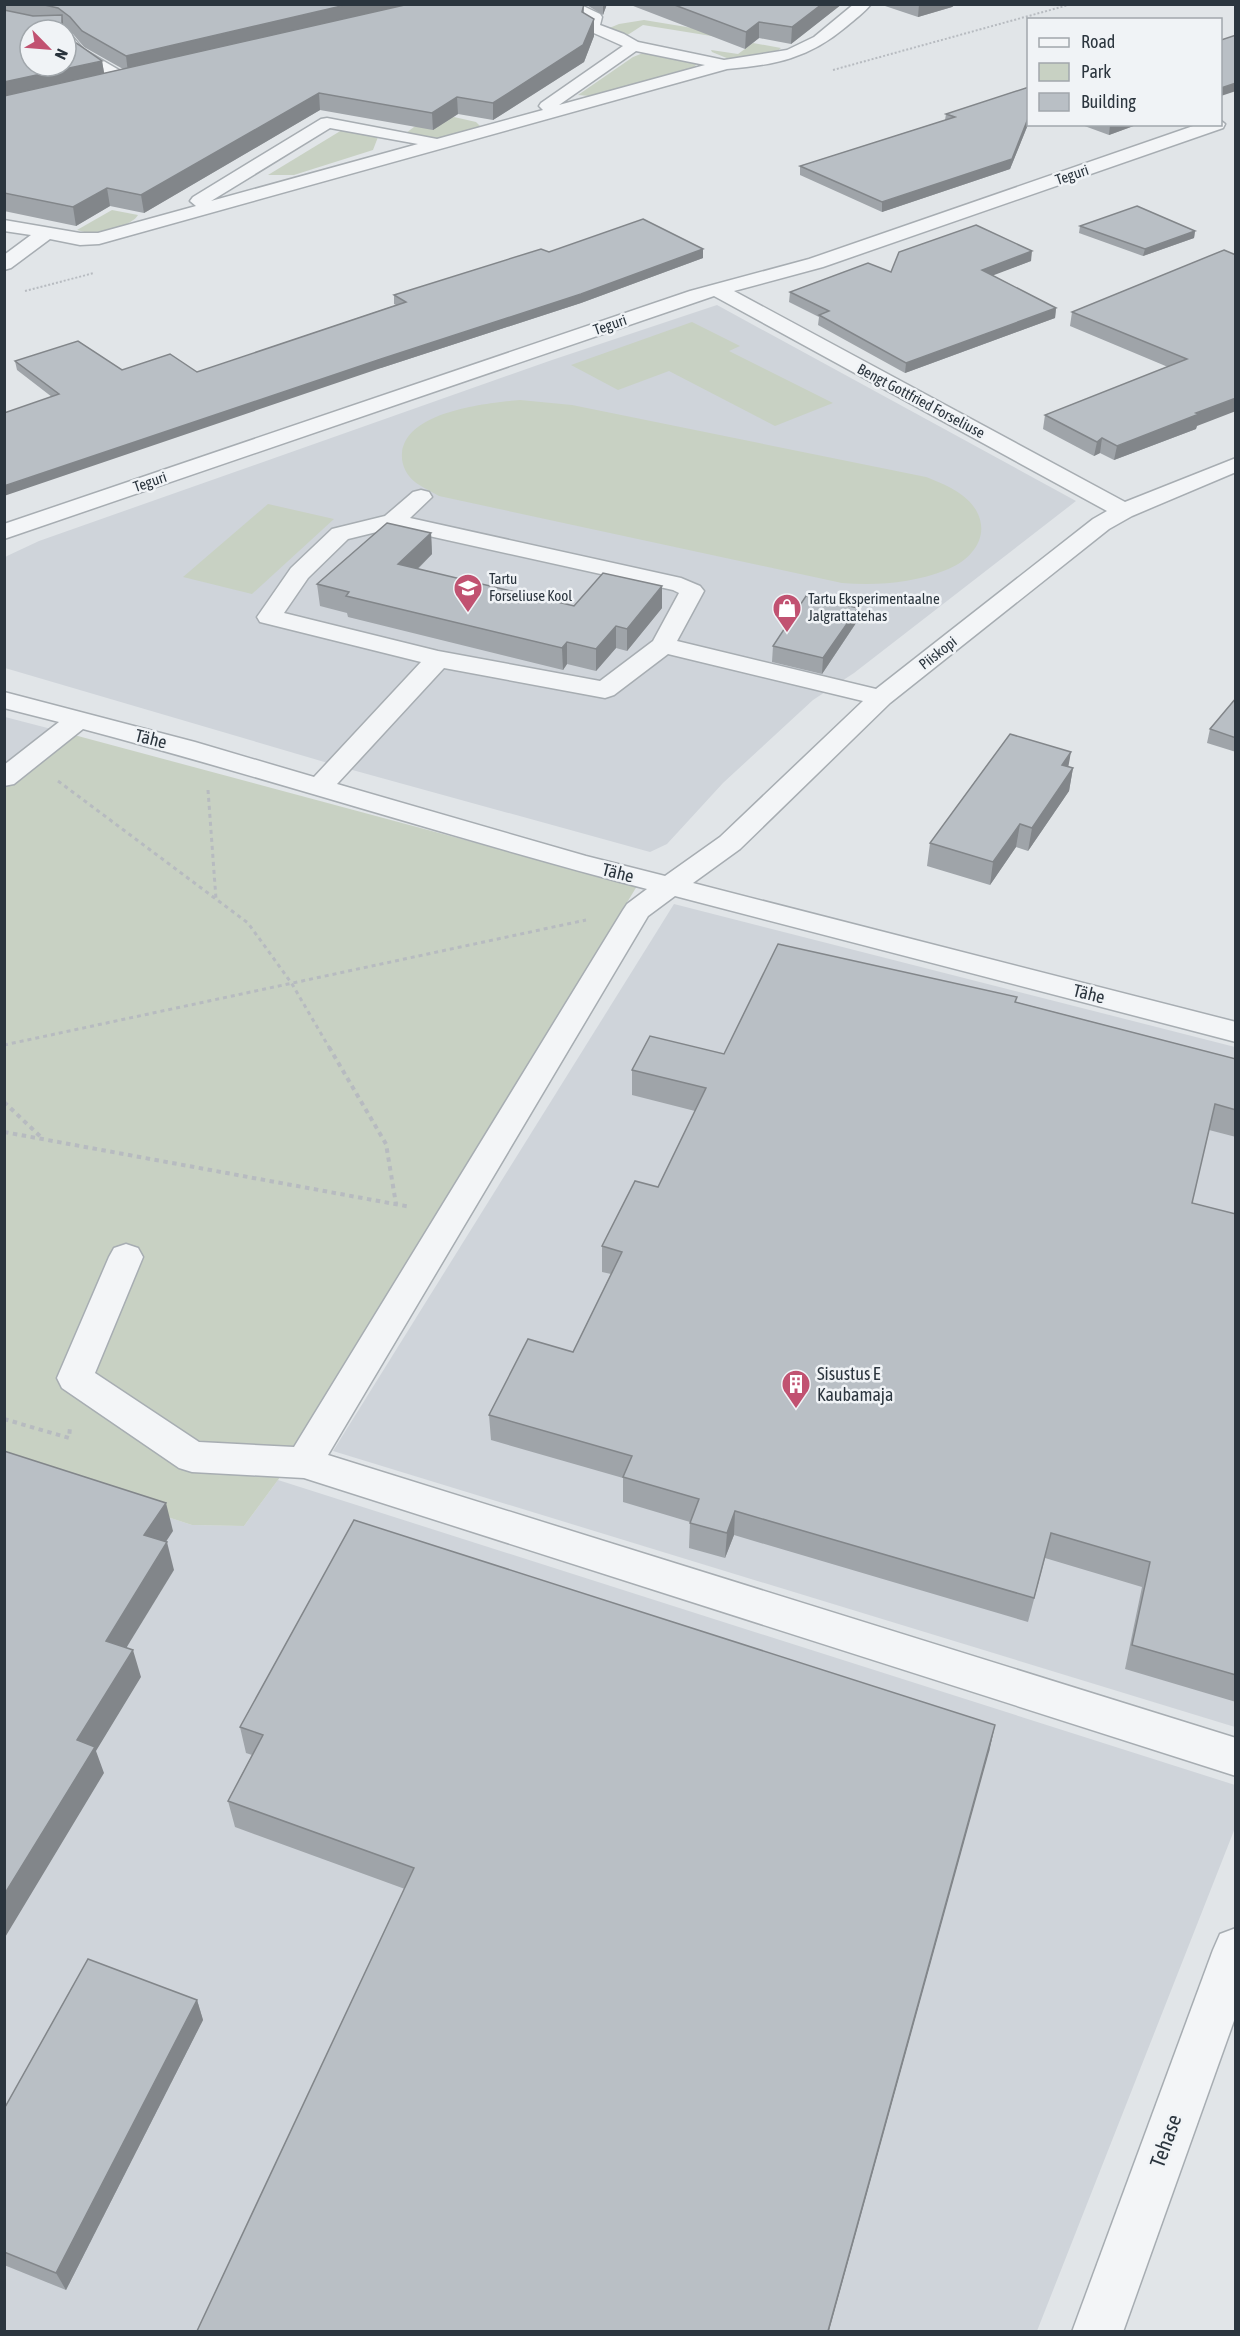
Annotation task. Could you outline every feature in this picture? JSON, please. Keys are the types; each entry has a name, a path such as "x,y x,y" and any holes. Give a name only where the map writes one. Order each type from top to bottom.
{"street":[{"path":"565,4 596,17 592,27 619,37 633,46 726,64"},
{"path":"4,225 80,239 99,238 726,64 751,62 793,52 811,46 864,4"},
{"path":"526,121 633,46"},
{"path":"78,52 130,79 104,85"},
{"path":"165,221 327,123 444,144"},
{"name":"Teguri","path":"4,532 686,299 816,263 1213,126"},
{"path":"4,264 46,233"},
{"name":"Bengt Gottfried Forseliuse","path":"720,291 1124,511"},
{"name":"Piiskopi","path":"637,910 730,843 880,698 1101,524 1124,511 1236,464"},
{"path":"393,521 421,497"},
{"path":"393,521 681,585 692,591 663,645 605,690 438,659 269,616 299,573 340,534 393,521"},
{"path":"663,645 880,698"},
{"path":"319,786 438,659"},
{"name":"Tähe","path":"4,700 186,748 576,862 1236,1032"},
{"path":"4,778 78,720"},
{"path":"304,1463 637,910"},
{"path":"126,1257 75,1378 192,1457 304,1463 1236,1757"},
{"name":"Tehase","path":"1097,2331 1236,1950"}],"path":[{"path":"4,1132 396,1204 386,1144 292,984 248,923 29,759"},
{"path":"207,786 216,899"},
{"path":"4,1045 637,910"},
{"path":"4,1102 45,1140"},
{"path":"4,1419 69,1438 75,1378"}],"shaded area":[{"name":"Tartu Forseliuse Kool","path":"717,305 1076,501 854,673 813,700 723,783 667,844 650,852 338,766 5,668 4,558 7,556 39,541 552,360"},
{"path":"5,717 63,732 5,777"},
{"path":"674,904 1235,1047 1235,1727 333,1451"},
{"path":"5,1464 192,1525 244,1526 278,1480 1235,1785 1235,1828 1037,2331 5,2332"}],"green space":[{"path":"644,20 735,35 730,39 643,25 626,36 607,29 619,24"},
{"path":"753,43 781,48 776,52 729,59 711,50 738,54"},
{"path":"643,53 699,62 694,67 589,96 578,95 633,57"},
{"path":"454,117 476,122 482,128 442,139 406,133 414,127"},
{"path":"342,130 378,137 373,150 294,175 268,175"},
{"path":"112,210 138,215 124,225 103,232 92,233 77,230"},
{"path":"692,322 740,346 729,351 833,403 775,426 669,371 618,390 571,365"},
{"path":"520,400 572,405 926,477 954,490 972,504 980,520 980,538 964,560 946,570 921,578 895,582 842,583 439,496 417,484 407,473 402,461 402,453 407,439 417,427 450,412 469,407"},
{"path":"268,504 334,519 252,594 183,577"},
{"path":"63,732 637,886 278,1480 244,1526 192,1525 5,1464 5,777"}],"building":[{"path":"40,4 350,4 126,56 82,31 78,26 78,18 71,18 58,8"},
{"path":"409,4 584,4 582,12 594,19 583,45 493,103 457,97 432,113 319,93 141,195 107,188 73,207 4,193 4,96"},
{"path":"672,4 822,4 792,27 759,22 746,32"},
{"path":"4,10 33,16 62,15 62,18 18,18 18,78 23,78 4,82"},
{"path":"1236,35 1236,83 1222,88 1222,40"},
{"path":"78,44 102,61 78,66"},
{"path":"1027,88 1027,121 1012,159 882,202 800,166 955,117 946,114"},
{"path":"1137,206 1195,231 1145,249 1080,226"},
{"path":"643,219 703,249 581,294 4,486 4,413 59,394 15,361 78,341 122,370 170,354 197,372 406,302 394,295 541,249 549,252"},
{"path":"976,225 1032,251 982,270 1056,308 906,363 819,315 829,311 790,292 868,263 891,272 899,252"},
{"path":"1224,250 1236,255 1236,398 1117,446 1102,438 1097,442 1045,415 1187,359 1072,312"},
{"path":"387,523 431,533 398,564 574,606 603,573 662,586 627,629 616,626 596,649 567,642 562,648 346,596 349,592 317,584"},
{"path":"806,596 858,608 823,658 773,646"},
{"path":"1236,698 1236,738 1210,729"},
{"path":"1010,734 1071,752 1062,765 1073,768 1032,828 1020,824 993,862 930,843"},
{"path":"778,944 1017,997 1015,1002 1236,1059 1236,1110 1215,1104 1192,1203 1236,1214 1236,1675 1132,1645 1150,1562 1051,1533 1034,1598 735,1511 727,1533 690,1523 699,1499 623,1477 632,1456 489,1415 528,1339 573,1352 622,1252 602,1246 635,1181 658,1187 706,1088 632,1070 650,1036 724,1054"},
{"path":"4,1451 166,1503 144,1535 167,1542 106,1641 133,1650 77,1740 95,1747 4,1895"},
{"path":"354,1520 995,1725 828,2331 197,2331 414,1868 228,1801 263,1735 240,1727"},
{"path":"88,1959 197,2000 56,2273 4,2252 4,2109"}],"place":[{"name":"Tartu Forseliuse Kool","path":"468,614"},
{"name":"Tartu Eksperimentaalne Jalgrattatehas","path":"787,634"},
{"name":"Sisustus E Kaubamaja","path":"796,1410"}]}
